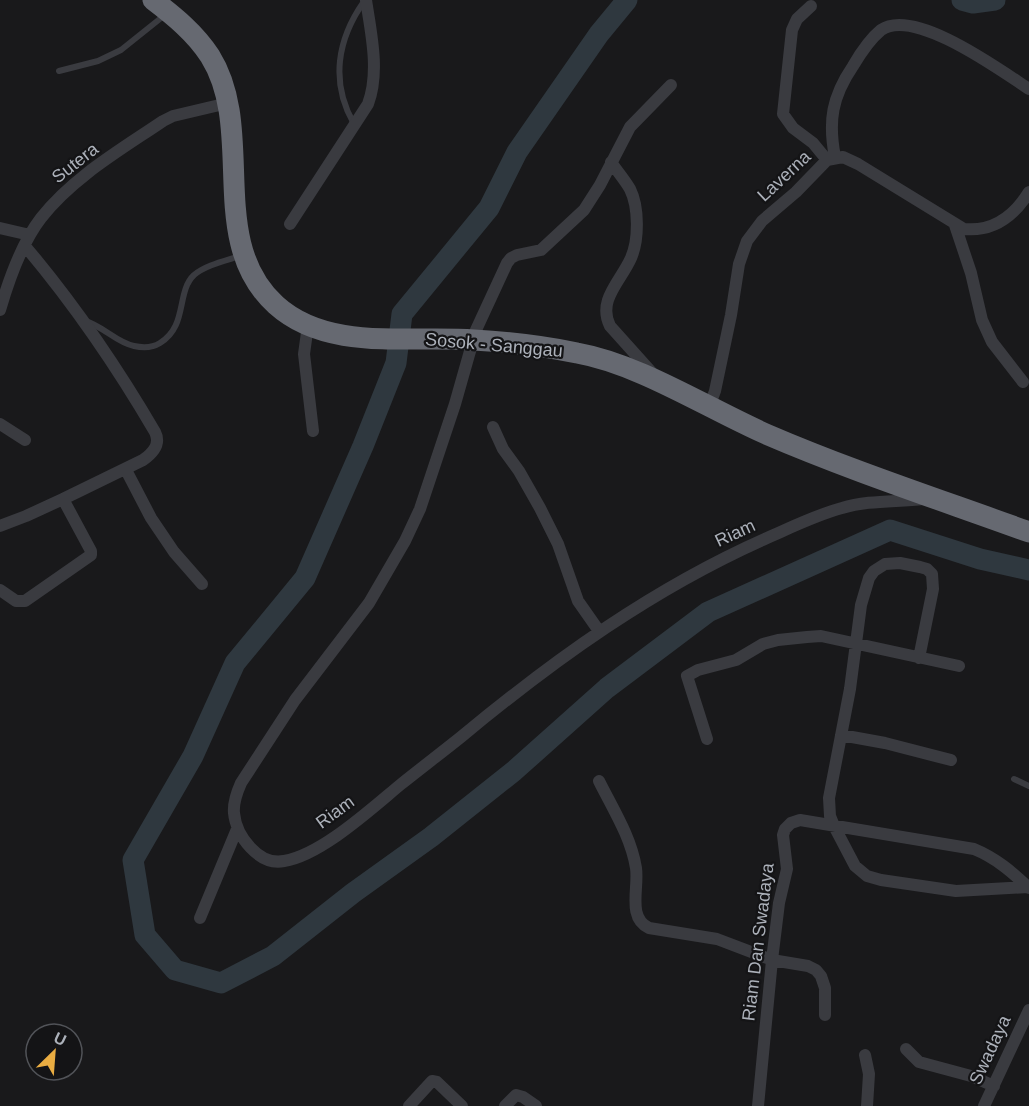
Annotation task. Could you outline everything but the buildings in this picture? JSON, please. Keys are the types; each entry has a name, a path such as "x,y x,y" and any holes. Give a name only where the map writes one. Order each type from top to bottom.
{"highway":[{"name":"Sosok - Sanggau","path":"161,6 193,34 210,57 221,80 228,103 237,226 252,277 277,306 308,325 326,333 472,339 581,353 618,364 839,464 1029,532"}],"street":[{"path":"290,224 368,104 373,89 374,65 365,0"},
{"path":"811,6 797,19 792,30 783,114 793,128 831,159"},
{"path":"831,159 832,108 836,95 846,76 882,29 896,25 923,28 995,66 1029,89"},
{"path":"200,918 237,829 234,812 236,796 241,783 295,700 369,603 405,541 420,509 455,404 472,339 511,258 535,253 548,244 590,202 630,127 671,85"},
{"name":"Sutera","path":"0,310 28,240 42,217 59,198 93,170 155,126 173,116 228,103"},
{"name":"Laverna","path":"709,407 720,371 739,264 747,241 762,221 831,159 843,157 858,164 964,229 988,228 1007,219 1019,208 1029,192"},
{"path":"611,162 630,189 634,201 636,230 634,250 609,296 606,318 610,326 644,362 660,383"},
{"path":"955,225 971,273 982,321 992,342 1023,382"},
{"path":"0,228 28,240 131,391 157,437 155,450 150,456 126,470 0,526"},
{"path":"308,325 304,354 314,431"},
{"path":"0,424 25,440"},
{"path":"493,427 503,448 540,508 558,544 578,601 598,632"},
{"path":"126,470 151,518 174,552 202,584"},
{"name":"Riam","path":"237,829 258,854 270,861 282,862 311,852 371,809 495,709 598,632 701,570 806,521 845,507 933,498"},
{"path":"0,590 16,601 25,601 91,555 92,551 63,499"},
{"path":"920,658 930,605 932,574 920,567 900,563 885,564 874,571 869,578 861,605 842,735 830,798 830,816 834,826 855,866 867,876 956,891 1029,887"},
{"path":"707,739 687,679 689,674 736,660 763,644 778,640 821,636 959,666"},
{"path":"842,735 885,742 951,760"},
{"path":"599,781 620,822 633,856 637,879 636,913 642,924 650,928 717,939 771,960 808,966 821,976 825,988 825,1015"},
{"name":"Riam Dan Swadaya","path":"758,1106 771,960 779,903 787,869 787,855 783,841 785,829 791,823 800,820 974,849 1002,864 1029,887"},
{"name":"Swadaya","path":"986,1105 1005,1056 1029,1010"},
{"path":"906,1049 919,1062 970,1076 994,1086"},
{"path":"865,1055 869,1074 867,1106"},
{"path":"409,1106 432,1081 437,1082 462,1106"},
{"path":"505,1106 516,1095 536,1106"}],"lane":[{"path":"354,125 345,108 339,77 342,43 351,19 365,0"},
{"path":"59,71 98,61 121,50 161,6"},
{"path":"82,320 95,324 131,346 145,348 156,346 168,339 175,328 188,283 194,276 206,268 244,254"},
{"path":"1014,780 1029,786"}],"waterway":[{"path":"627,0 599,34 517,152 489,208 402,314 396,363 363,446 305,578 235,663 193,756 133,860 145,935 175,970 221,983 273,956 353,893 431,837 514,771 607,688 708,612 890,530 980,559 1029,570"},
{"path":"962,0 973,3 995,0"}]}
